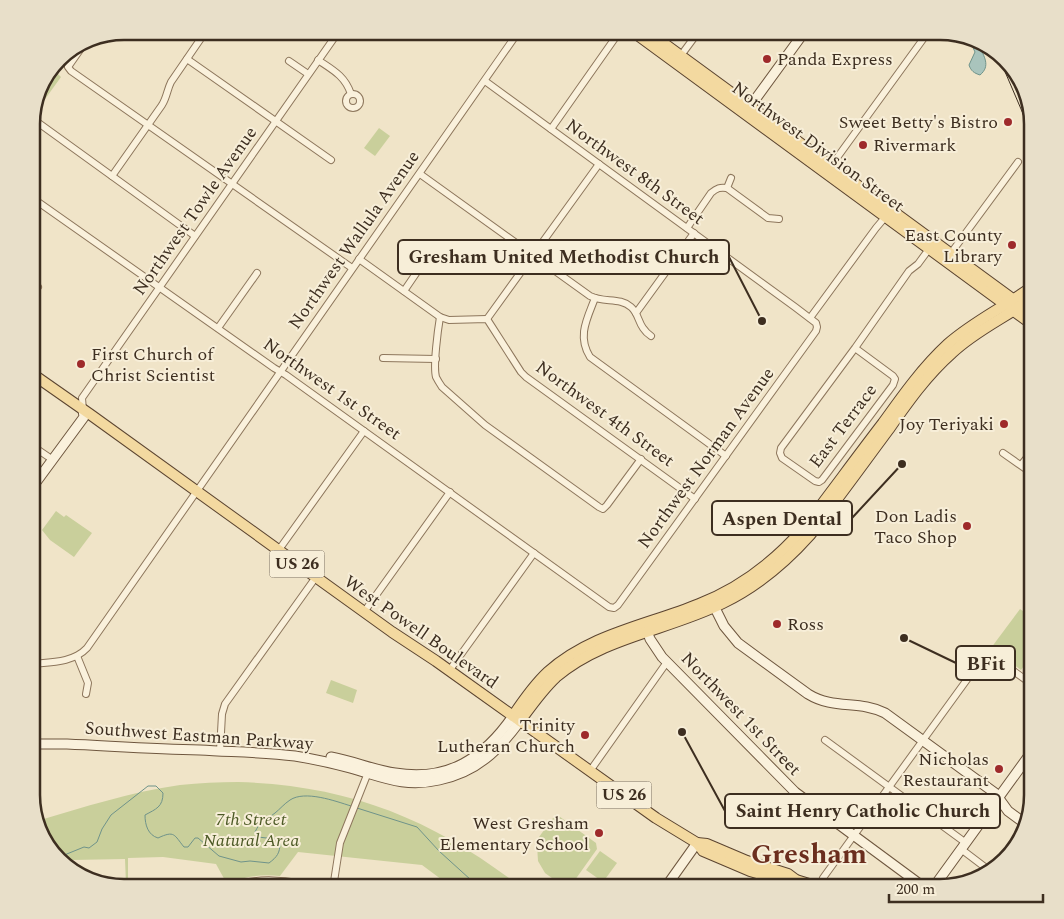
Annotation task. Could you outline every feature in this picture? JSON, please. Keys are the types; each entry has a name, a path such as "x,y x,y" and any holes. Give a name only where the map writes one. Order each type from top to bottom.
{"main road":[{"name":"Northwest Division Street","path":"646,40 678,60 888,214 951,253 1024,316"},
{"name":"Northwest Division Street","path":"657,40 678,60"},
{"name":"Northwest Division Street","path":"747,110 831,166 928,249 1013,305 1024,310"},
{"path":"516,719 536,685 568,657 592,643 646,628 738,595 759,581 794,552 817,526 920,386 953,351 1024,295"},
{"path":"1013,305 1024,301"},
{"name":"West Powell Boulevard","path":"40,379 364,612 660,820 697,843 708,844 747,861 788,874 795,879"}],"street":[{"path":"112,176 165,100 171,82 200,40"},
{"name":"Northwest Towle Avenue","path":"83,410 82,398 332,40"},
{"name":"Northwest Wallula Avenue","path":"77,656 87,648 513,40"},
{"path":"551,129 614,40"},
{"path":"678,60 692,40"},
{"path":"747,110 798,40"},
{"path":"831,166 922,40"},
{"path":"76,56 68,67 72,71 352,268"},
{"path":"187,58 331,160"},
{"path":"289,60 308,74"},
{"path":"318,60 341,76 351,94"},
{"name":"Northwest 8th Street","path":"485,80 813,320"},
{"path":"40,125 195,236"},
{"path":"951,253 1018,162"},
{"path":"359,259 440,317 449,320 487,319 599,164"},
{"path":"420,174 595,298 621,302 631,307 636,312 642,327 651,336"},
{"path":"727,188 731,178"},
{"path":"687,228 716,188 721,187 727,188 768,218 780,220"},
{"name":"Northwest 1st Street","path":"40,203 450,492 609,608 614,608"},
{"name":"Northwest Norman Avenue","path":"614,608 816,331 817,327 813,320 876,228 888,214"},
{"path":"636,312 694,233"},
{"name":"East Terrace","path":"855,348 895,379 893,385 822,480 815,482 782,458 781,448 904,278 918,264 928,249"},
{"path":"404,291 419,269"},
{"path":"218,328 257,273"},
{"path":"595,298 583,334 584,346 590,357 726,456"},
{"path":"440,317 435,371 442,387 485,425 599,507 603,509 607,505 641,459"},
{"name":"Northwest 4th Street","path":"487,319 526,377 695,499"},
{"path":"383,358 436,359"},
{"path":"40,477 84,417 83,410"},
{"path":"278,550 364,431"},
{"path":"40,451 52,460"},
{"path":"1003,453 1024,467"},
{"path":"1021,465 1024,461"},
{"path":"364,612 450,492"},
{"path":"449,671 534,553"},
{"path":"220,749 222,714 225,704 316,577"},
{"path":"712,603 724,626 738,643 808,694 834,704 873,708 885,713 995,793 1008,810 1020,820"},
{"name":"Northwest 1st Street","path":"646,628 654,646 667,662 791,788 913,879"},
{"path":"823,879 987,652 1024,679"},
{"path":"40,663 68,660 77,656 88,682 86,694"},
{"path":"590,771 667,662"},
{"name":"Southwest Eastman Parkway","path":"40,744 220,749 268,748 334,758 369,770 414,775 437,773 467,762 486,748 516,719"},
{"name":"Southwest Eastman Parkway","path":"40,738 70,738 220,749"},
{"path":"825,740 889,787 963,846 984,866"},
{"path":"939,879 1024,764"},
{"path":"335,879 338,849 369,770"},
{"path":"671,879 697,843"}],"green space":[{"path":"62,68 58,74 61,77 43,102 49,87"},
{"path":"379,128 390,136 375,156 364,148"},
{"path":"56,511 64,517 66,515 92,533 74,557 50,540 42,530"},
{"path":"1020,609 1024,612 1024,666 1021,670 991,648"},
{"path":"331,680 357,690 353,703 326,693"},
{"name":"7th Street Natural Area","path":"216,782 279,785 317,790 354,799 423,825 457,843 510,879 441,879 422,865 298,852 280,876 266,875 240,879 224,879 216,864 163,857 128,858 128,879 126,879 125,859 72,860 57,846 44,819 108,800 162,788"},
{"path":"556,814 596,843 597,849 576,879 553,879 545,873 538,861 537,844 539,837"},
{"path":"600,851 617,863 605,879 599,879 586,870"}],"water":[{"path":"972,46 982,51 986,61 985,68 980,75 973,72 969,65 975,52"}],"waterway":[{"path":"66,855 84,847 89,848 97,842 102,829 111,815 148,786 156,786 163,793 160,805 145,815 146,826 152,835 158,838 168,834 174,835 184,847 188,847 195,838 198,838 219,856 241,862 269,863 276,857 279,852 280,843 275,839 258,837 255,832 261,823 290,800 296,797 312,796 351,806"},
{"path":"357,808 417,827 439,851 470,879"}],"tram line":[{"path":"1004,70 1023,114"}],"place":[{"name":"Panda Express","path":"767,59"},
{"name":"Sweet Betty's Bistro","path":"1008,122"},
{"name":"Rivermark","path":"863,145"},
{"name":"East County Library","path":"1012,245"},
{"name":"Gresham United Methodist Church","path":"762,321"},
{"name":"First Church of Christ Scientist","path":"81,364"},
{"name":"Joy Teriyaki","path":"1004,424"},
{"name":"Aspen Dental","path":"902,464"},
{"name":"Don Ladis Taco Shop","path":"967,526"},
{"name":"Ross","path":"777,624"},
{"name":"BFit","path":"904,638"},
{"name":"Saint Henry Catholic Church","path":"682,732"},
{"name":"Trinity Lutheran Church","path":"585,735"},
{"name":"Nicholas Restaurant","path":"999,769"},
{"name":"West Gresham Elementary School","path":"599,833"}],"district":[{"name":"Gresham","path":"809,854"}]}
